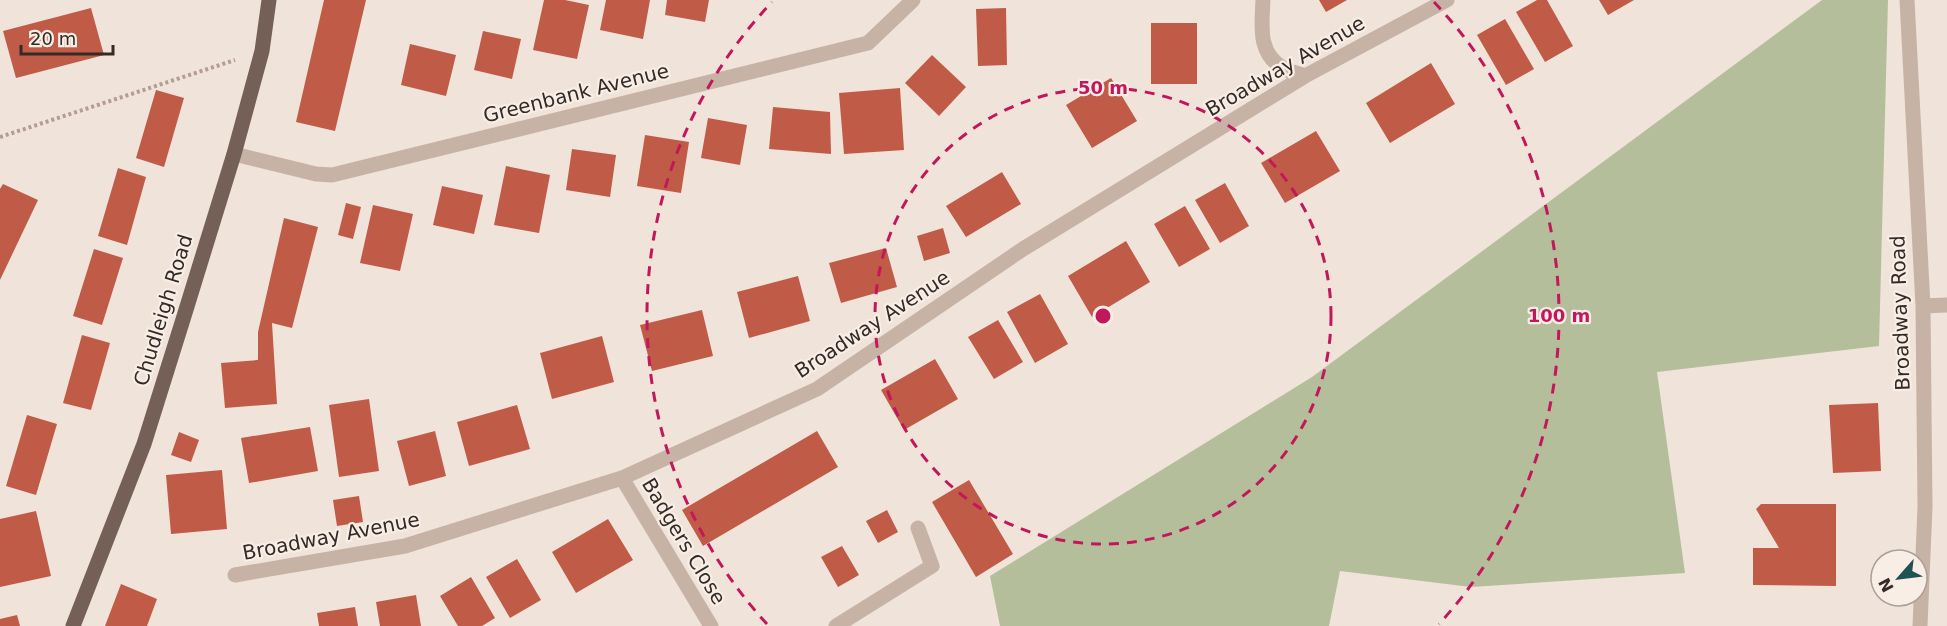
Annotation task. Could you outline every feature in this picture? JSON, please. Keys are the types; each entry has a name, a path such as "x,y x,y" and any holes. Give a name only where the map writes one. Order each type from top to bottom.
{"main road":[{"name":"Chudleigh Road","path":"73,626 144,444 234,154 262,51 269,0"}],"street":[{"name":"Greenbank Avenue","path":"234,154 316,174 332,175 868,43 913,0"},
{"path":"1263,0 1261,37 1269,56 1283,68 1305,76"},
{"name":"Broadway Avenue","path":"235,575 405,546 622,478 817,389 1023,249 1305,76 1447,0"},
{"name":"Broadway Road","path":"1907,0 1923,306 1925,507 1920,626"},
{"path":"1923,306 1947,305"},
{"name":"Badgers Close","path":"622,478 711,626"},
{"path":"836,626 932,566 918,528"}],"path":[{"path":"0,137 262,51"}],"green space":[{"path":"1822,0 1888,0 1879,346 1657,372 1685,573 1471,587 1340,571 1329,626 1000,626 990,576 1312,377"}],"building":[{"path":"324,0 366,0 335,131 296,122"},
{"path":"544,0 565,0 589,5 577,59 533,50"},
{"path":"606,0 650,0 643,39 600,30"},
{"path":"667,0 709,0 705,22 665,15"},
{"path":"1319,0 1347,0 1326,12"},
{"path":"1537,0 1547,0 1573,46 1545,62 1516,12"},
{"path":"1599,0 1634,0 1608,15"},
{"path":"91,8 104,55 16,78 3,31"},
{"path":"1006,8 1007,65 978,66 976,9"},
{"path":"1505,19 1534,69 1506,85 1477,35"},
{"path":"1151,23 1197,23 1197,84 1151,84"},
{"path":"483,31 521,39 512,79 474,70"},
{"path":"410,44 456,55 446,96 401,85"},
{"path":"932,55 966,87 939,116 905,83"},
{"path":"1431,63 1455,104 1390,143 1366,103"},
{"path":"1111,78 1137,121 1092,148 1066,105"},
{"path":"900,88 904,150 844,154 839,93"},
{"path":"156,90 184,98 164,167 136,158"},
{"path":"773,107 830,112 831,154 769,149"},
{"path":"708,118 747,125 740,165 701,158"},
{"path":"1316,131 1340,171 1285,203 1261,163"},
{"path":"645,135 689,142 681,193 637,186"},
{"path":"572,149 616,155 610,197 566,190"},
{"path":"506,166 550,175 539,233 494,225"},
{"path":"118,168 146,177 127,245 98,236"},
{"path":"1002,172 1021,204 966,237 946,206"},
{"path":"1225,183 1249,226 1220,243 1195,200"},
{"path":"3,184 38,200 0,280 0,189"},
{"path":"442,186 483,195 474,234 433,225"},
{"path":"346,203 361,207 353,239 338,235"},
{"path":"373,205 413,214 400,271 360,263"},
{"path":"1185,206 1210,249 1179,267 1154,224"},
{"path":"284,218 318,227 292,328 272,323 277,404 225,408 221,363 258,360 258,332"},
{"path":"943,228 950,253 924,261 917,236"},
{"path":"1126,241 1150,282 1092,317 1068,276"},
{"path":"886,248 897,287 841,303 829,263"},
{"path":"94,249 123,258 102,325 73,316"},
{"path":"798,276 810,321 749,338 737,292"},
{"path":"1040,294 1068,344 1035,363 1007,312"},
{"path":"702,310 713,356 652,371 640,325"},
{"path":"998,320 1023,362 994,379 968,337"},
{"path":"82,335 110,343 91,410 63,403"},
{"path":"602,336 614,382 552,399 540,353"},
{"path":"935,359 958,399 904,430 881,390"},
{"path":"369,399 379,471 339,477 329,405"},
{"path":"1878,403 1881,471 1833,473 1829,405"},
{"path":"517,405 530,449 469,466 457,422"},
{"path":"27,415 57,424 36,495 6,486"},
{"path":"310,427 318,471 249,483 241,438"},
{"path":"435,431 446,476 409,486 397,441"},
{"path":"817,431 838,467 703,546 682,510"},
{"path":"179,432 199,440 191,462 171,455"},
{"path":"222,470 227,529 171,534 166,475"},
{"path":"969,480 1013,554 976,577 932,502"},
{"path":"359,496 363,522 337,526 333,500"},
{"path":"1761,504 1836,504 1836,586 1753,585 1753,548 1779,548 1756,509"},
{"path":"887,510 898,532 878,543 866,521"},
{"path":"36,511 51,576 0,587 0,519"},
{"path":"608,519 633,560 576,593 552,552"},
{"path":"842,546 859,575 838,587 821,557"},
{"path":"517,559 541,600 510,618 486,577"},
{"path":"471,577 495,618 482,626 458,626 440,596"},
{"path":"121,584 157,599 147,626 105,626"},
{"path":"416,595 421,626 380,626 376,602"},
{"path":"355,607 358,626 319,626 317,613"},
{"path":"17,615 20,626 0,626 0,619"}]}
